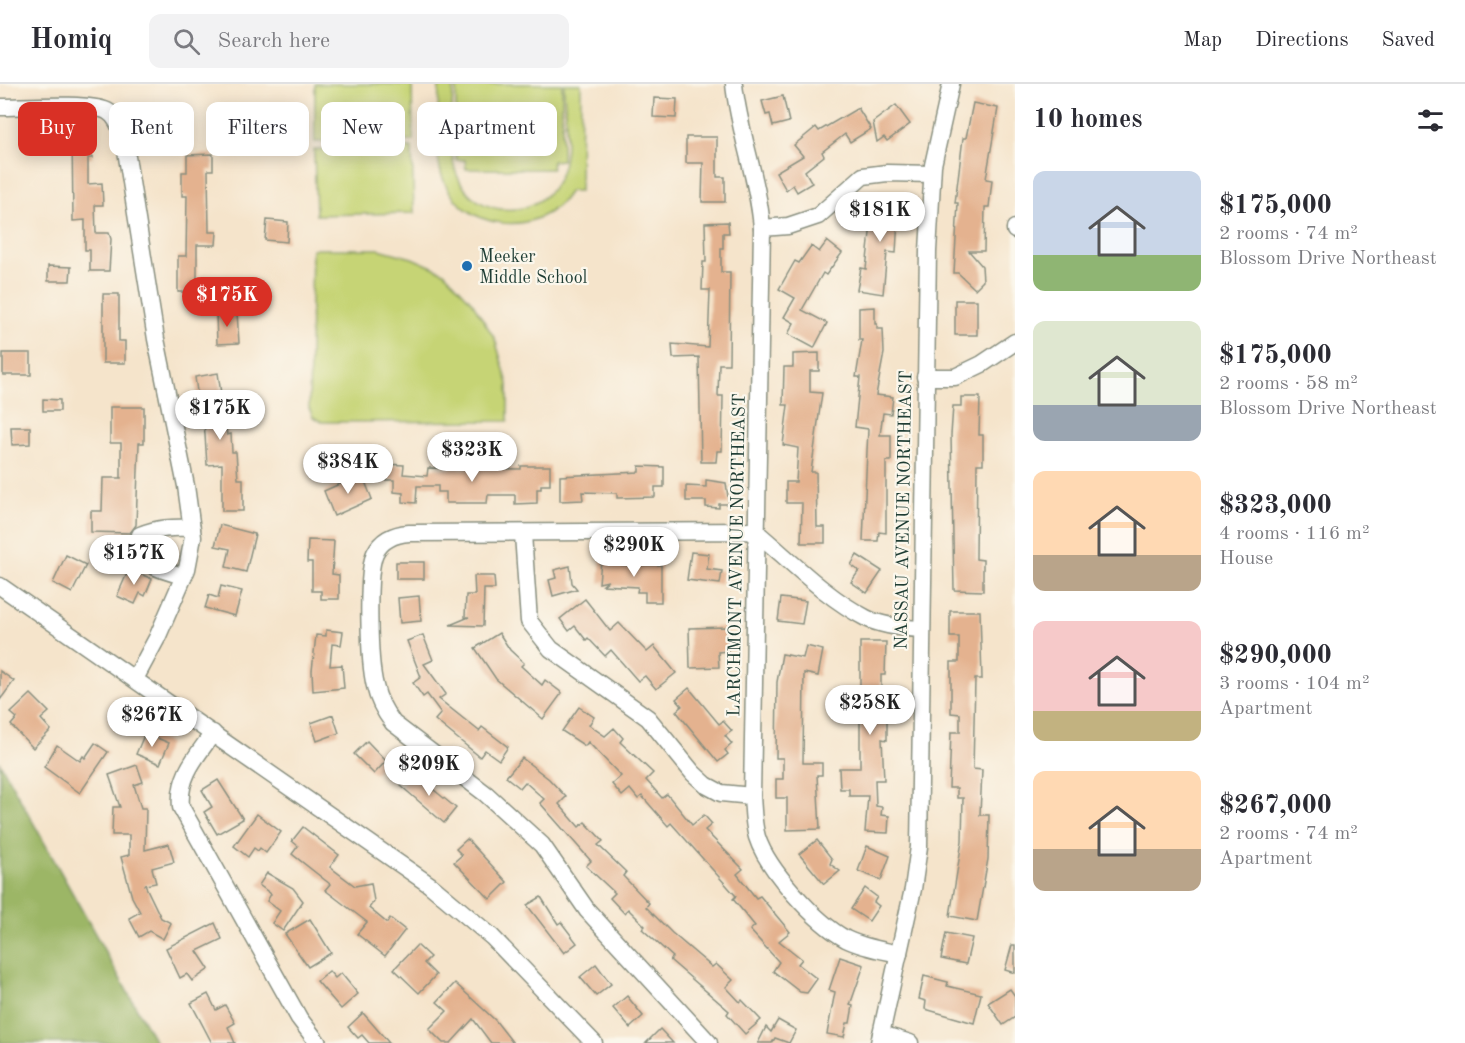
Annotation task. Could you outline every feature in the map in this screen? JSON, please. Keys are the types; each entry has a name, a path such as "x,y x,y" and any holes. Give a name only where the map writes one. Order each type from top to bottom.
{"street":[{"name":"LARCHMONT AVENUE NORTHEAST","path":"734,84 735,102 756,182 762,228 755,531 752,796 754,826 762,851 783,880 834,932 847,939 899,954"},
{"name":"NASSAU AVENUE NORTHEAST","path":"880,1039 914,889 919,847 925,377 932,174 951,84"},
{"path":"0,107 83,107 107,111 114,117 124,138 156,339 186,486 192,528 191,556 184,576 157,638 135,679"},
{"path":"762,228 788,226 818,216 862,176 887,173 932,174"},
{"path":"925,377 954,377 1015,342"},
{"path":"184,576 147,563 139,552 138,541 140,535 155,529 192,528"},
{"path":"709,1043 587,910 542,845 486,794 393,723 382,707 373,680 370,640 375,553 386,540 409,533 755,531 835,598 865,617 890,626 921,629"},
{"path":"523,534 529,621 541,639 551,649 648,718 693,773 706,785 721,794 752,796"},
{"path":"0,586 51,624 135,679 392,858 463,911 492,936 594,1043"},
{"path":"213,733 185,771 181,788 181,807 293,1007 318,1043"},
{"path":"880,1039 910,1043"}],"green space":[{"path":"315,84 412,84 413,141 405,141 405,102 321,102 321,142 315,142"},
{"path":"439,84 453,84 452,102 438,102"},
{"path":"456,84 562,84 562,160 552,161 552,169 466,169 465,160 456,160 456,156 557,156 557,102 456,102"},
{"path":"564,84 581,84 580,191 570,191 556,207 539,217 521,223 501,223 482,218 465,209 451,194 439,165 438,156 452,156 457,175 466,190 478,201 493,207 509,210 539,201 551,190 563,165 566,142"},
{"path":"405,148 412,148 414,213 316,215 314,150 321,150 321,156 405,156"},
{"path":"312,249 379,249 412,258 444,272 472,302 495,339 508,384 508,421 322,422 313,417 309,408"},
{"path":"0,763 156,1043 0,1043"}],"building":[{"path":"783,96 789,122 773,126 770,114 766,115 762,101"},
{"path":"654,98 677,99 676,118 653,117"},
{"path":"973,103 998,108 986,179 992,180 989,207 985,207 984,251 969,251 982,266 983,281 975,289 958,273 954,273 958,203 955,203 963,138 966,138"},
{"path":"896,105 910,124 887,141 884,137 877,142 873,122"},
{"path":"858,108 871,129 850,142 845,134 822,152 824,156 805,171 812,183 797,192 793,185 786,190 776,172 803,156 794,145 816,127 819,131"},
{"path":"686,137 717,137 717,177 725,177 725,202 702,202 703,163 686,163"},
{"path":"72,156 92,156 88,158 88,184 102,183 103,205 95,205 96,233 109,233 111,239 109,271 90,271 90,250 85,250 85,220 73,221"},
{"path":"187,156 213,156 213,170 208,170 209,232 217,232 216,245 197,245 197,292 178,292 178,256 186,256 187,196 182,196 182,172 187,172"},
{"path":"867,199 899,200 896,253 887,252 883,294 857,290 861,268 866,269 872,215 866,215"},
{"path":"267,220 288,222 287,242 265,240"},
{"path":"728,222 729,233 723,233 723,248 721,248 721,272 730,272 729,364 719,364 718,396 723,396 722,451 717,451 716,462 701,462 699,357 673,358 672,344 708,347 710,290 702,290 703,262 706,262 705,223"},
{"path":"827,241 842,253 826,275 823,273 802,310 827,323 814,348 788,334 794,323 784,317 795,298 779,289 795,261 799,263 811,246 819,252"},
{"path":"48,266 71,267 70,281 48,281"},
{"path":"103,294 119,294 119,341 125,341 125,363 103,363"},
{"path":"955,300 977,300 977,335 955,335"},
{"path":"875,307 875,324 877,324 877,329 883,329 884,353 876,395 893,397 891,414 883,413 880,435 891,435 891,461 886,461 886,533 879,532 878,541 863,541 868,429 855,427 860,377 856,377 862,340 859,340 859,308"},
{"path":"216,313 237,313 239,343 217,344"},
{"path":"3,353 31,353 31,375 3,375"},
{"path":"819,353 819,371 810,371 810,392 822,393 811,472 816,472 817,527 825,527 825,543 801,543 802,503 786,503 786,482 796,482 798,448 783,445 788,405 783,405 784,367 793,367 793,354"},
{"path":"218,373 227,435 231,434 232,452 236,452 238,479 243,479 243,511 222,511 222,464 207,465 203,405 199,406 195,377"},
{"path":"961,397 980,397 979,435 983,435 983,464 977,464 976,559 983,560 983,591 954,590 951,435 953,406 961,406"},
{"path":"43,399 60,400 60,411 43,411"},
{"path":"110,407 144,407 144,443 139,443 136,525 130,533 91,532 91,511 102,511 103,478 121,478 121,443 110,443"},
{"path":"11,427 30,427 30,444 12,445"},
{"path":"384,464 404,465 403,474 427,476 428,468 521,469 521,466 550,466 550,485 541,485 541,489 537,489 537,503 515,504 515,495 488,495 487,503 446,503 446,492 438,492 438,486 417,486 416,503 403,502 403,493 394,492 394,480 383,480"},
{"path":"639,466 664,467 664,487 655,487 655,497 617,498 617,493 582,492 583,500 560,501 560,476 639,472"},
{"path":"362,474 372,499 334,516 324,491"},
{"path":"706,480 726,483 729,504 719,504 719,508 706,507 706,501 686,501 686,486 706,487"},
{"path":"220,525 255,534 246,572 226,567 230,549 215,546"},
{"path":"308,540 334,541 332,574 339,575 339,599 321,599 321,591 312,591 312,562 307,562"},
{"path":"691,552 709,554 707,569 722,571 720,584 687,580"},
{"path":"66,555 86,565 72,593 53,583"},
{"path":"857,555 882,571 867,593 851,582 859,571 851,565"},
{"path":"601,560 622,562 622,565 661,565 661,602 645,602 645,592 637,592 638,587 603,585 608,581 599,583"},
{"path":"396,562 424,562 424,579 396,579"},
{"path":"570,566 572,583 577,589 553,596 549,580 556,578 554,570"},
{"path":"129,569 152,579 145,596 140,593 135,604 117,596"},
{"path":"474,576 494,576 495,589 484,589 483,626 450,625 469,617 465,617 466,595 475,595"},
{"path":"221,586 242,591 235,616 205,608 209,595 218,598"},
{"path":"419,596 421,621 400,623 398,598"},
{"path":"781,598 806,601 802,624 778,621"},
{"path":"585,599 610,631 619,623 647,652 654,646 676,673 656,689 645,676 638,681 611,650 605,656 588,638 586,640 575,626 569,631 560,619"},
{"path":"950,611 980,611 982,679 975,679 973,769 982,770 980,815 989,815 988,859 977,921 950,916 962,841 963,798 957,798 957,788 949,788 951,732 960,732 960,714 951,713 951,662 959,662 959,637 950,637"},
{"path":"727,627 728,651 718,652 719,667 690,668 689,628"},
{"path":"326,630 343,632 341,645 332,644 330,666 342,665 344,688 313,691 312,671 316,635 326,636"},
{"path":"499,633 510,650 524,663 521,666 542,685 545,680 562,693 543,719 496,679 475,648"},
{"path":"423,635 433,660 424,664 446,694 439,699 479,731 482,727 508,747 499,760 485,750 480,757 435,720 441,713 427,694 423,697 413,683 421,677 407,641"},
{"path":"860,642 886,642 885,675 881,675 881,701 887,701 887,740 882,739 884,780 875,780 876,806 882,807 881,815 889,816 888,833 865,832 868,796 849,796 849,789 840,789 839,768 860,768"},
{"path":"806,646 823,650 818,676 804,673 803,763 822,763 822,775 817,775 820,829 787,830 787,798 776,798 776,779 783,779 783,758 776,758 777,682 782,654 803,658"},
{"path":"0,671 14,681 0,700"},
{"path":"689,688 719,724 723,721 732,731 725,736 732,744 725,750 728,754 718,762 676,711 682,706 676,699"},
{"path":"31,694 49,712 41,719 51,730 33,748 11,725 17,718 11,713"},
{"path":"579,707 594,717 589,725 605,736 614,728 623,738 620,742 653,773 646,780 662,798 667,794 692,825 704,815 712,824 705,830 743,869 737,874 756,898 760,896 790,932 779,941 802,959 798,964 817,979 807,993 800,992 773,971 779,962 750,930 755,926 733,899 736,896 671,823 668,826 642,796 638,799 630,789 622,796 612,784 621,776 588,742 585,746 562,731"},
{"path":"333,715 339,733 317,741 311,723"},
{"path":"145,733 169,743 160,764 136,754"},
{"path":"367,741 386,761 374,774 354,754"},
{"path":"95,743 108,752 80,793 44,767 57,745 80,761 83,756 85,758"},
{"path":"522,758 549,779 566,797 559,804 579,827 585,822 603,841 598,845 626,872 623,876 649,903 646,907 712,967 716,964 733,980 726,987 761,1020 745,1034 727,1014 729,1011 670,960 673,957 642,929 645,926 628,909 624,913 610,898 615,893 586,866 591,861 540,803 544,799 525,782 520,788 506,777"},
{"path":"137,765 143,782 134,785 141,808 146,808 145,850 169,844 174,862 152,868 156,883 145,885 161,918 171,923 163,939 149,931 139,937 129,918 140,912 132,897 121,857 129,855 129,835 112,835 113,807 120,807 109,775"},
{"path":"412,772 456,808 444,823 401,786"},
{"path":"218,780 243,819 217,834 204,812 212,807 202,790"},
{"path":"257,814 281,832 266,853 260,848 258,851 254,848 248,857 234,846"},
{"path":"303,827 339,855 330,867 355,886 371,883 374,901 369,908 387,923 390,918 405,930 385,956 357,934 367,922 325,890 330,884 292,854 298,846 292,841"},
{"path":"467,839 507,882 490,899 454,862 462,855 456,849"},
{"path":"817,840 832,859 830,864 840,871 824,884 799,854"},
{"path":"867,846 890,856 881,880 858,871"},
{"path":"267,873 293,888 303,901 283,931 272,923 280,911 267,901 271,894 259,885"},
{"path":"865,888 877,897 874,902 879,906 869,921 851,909"},
{"path":"541,897 558,924 561,922 577,943 564,953 527,905"},
{"path":"310,919 331,953 308,967 285,934"},
{"path":"215,923 222,939 197,951 209,969 192,981 187,974 180,978 166,948"},
{"path":"946,933 972,938 966,964 941,959"},
{"path":"417,945 430,957 424,963 436,975 419,993 394,969"},
{"path":"1012,945 1015,945 1015,973 1005,970"},
{"path":"840,957 864,965 850,1005 853,1006 850,1023 847,1023 844,1037 827,1034 835,992 829,990"},
{"path":"596,964 611,984 596,996 580,977"},
{"path":"329,971 335,978 341,973 358,994 341,1009 317,981"},
{"path":"924,976 948,982 947,986 981,994 974,1023 925,1009 926,1001 919,999"},
{"path":"455,983 495,1020 513,1043 491,1043 473,1019 451,1043 443,1043 429,1029 447,1011 437,1002"},
{"path":"1010,989 1015,996 1015,1017 1003,1025 988,1003"},
{"path":"208,994 216,1010 225,1005 235,1023 228,1027 235,1043 212,1043 191,1003"},
{"path":"627,996 643,1016 630,1028 613,1008"},
{"path":"363,1013 389,1043 369,1043 362,1035 358,1038 348,1027"},
{"path":"778,1020 796,1030 789,1043 775,1038 772,1043 758,1043 766,1027 771,1032"},
{"path":"660,1029 673,1043 646,1043"}],"place":[{"name":"Meeker Middle School","path":"467,266"}]}
